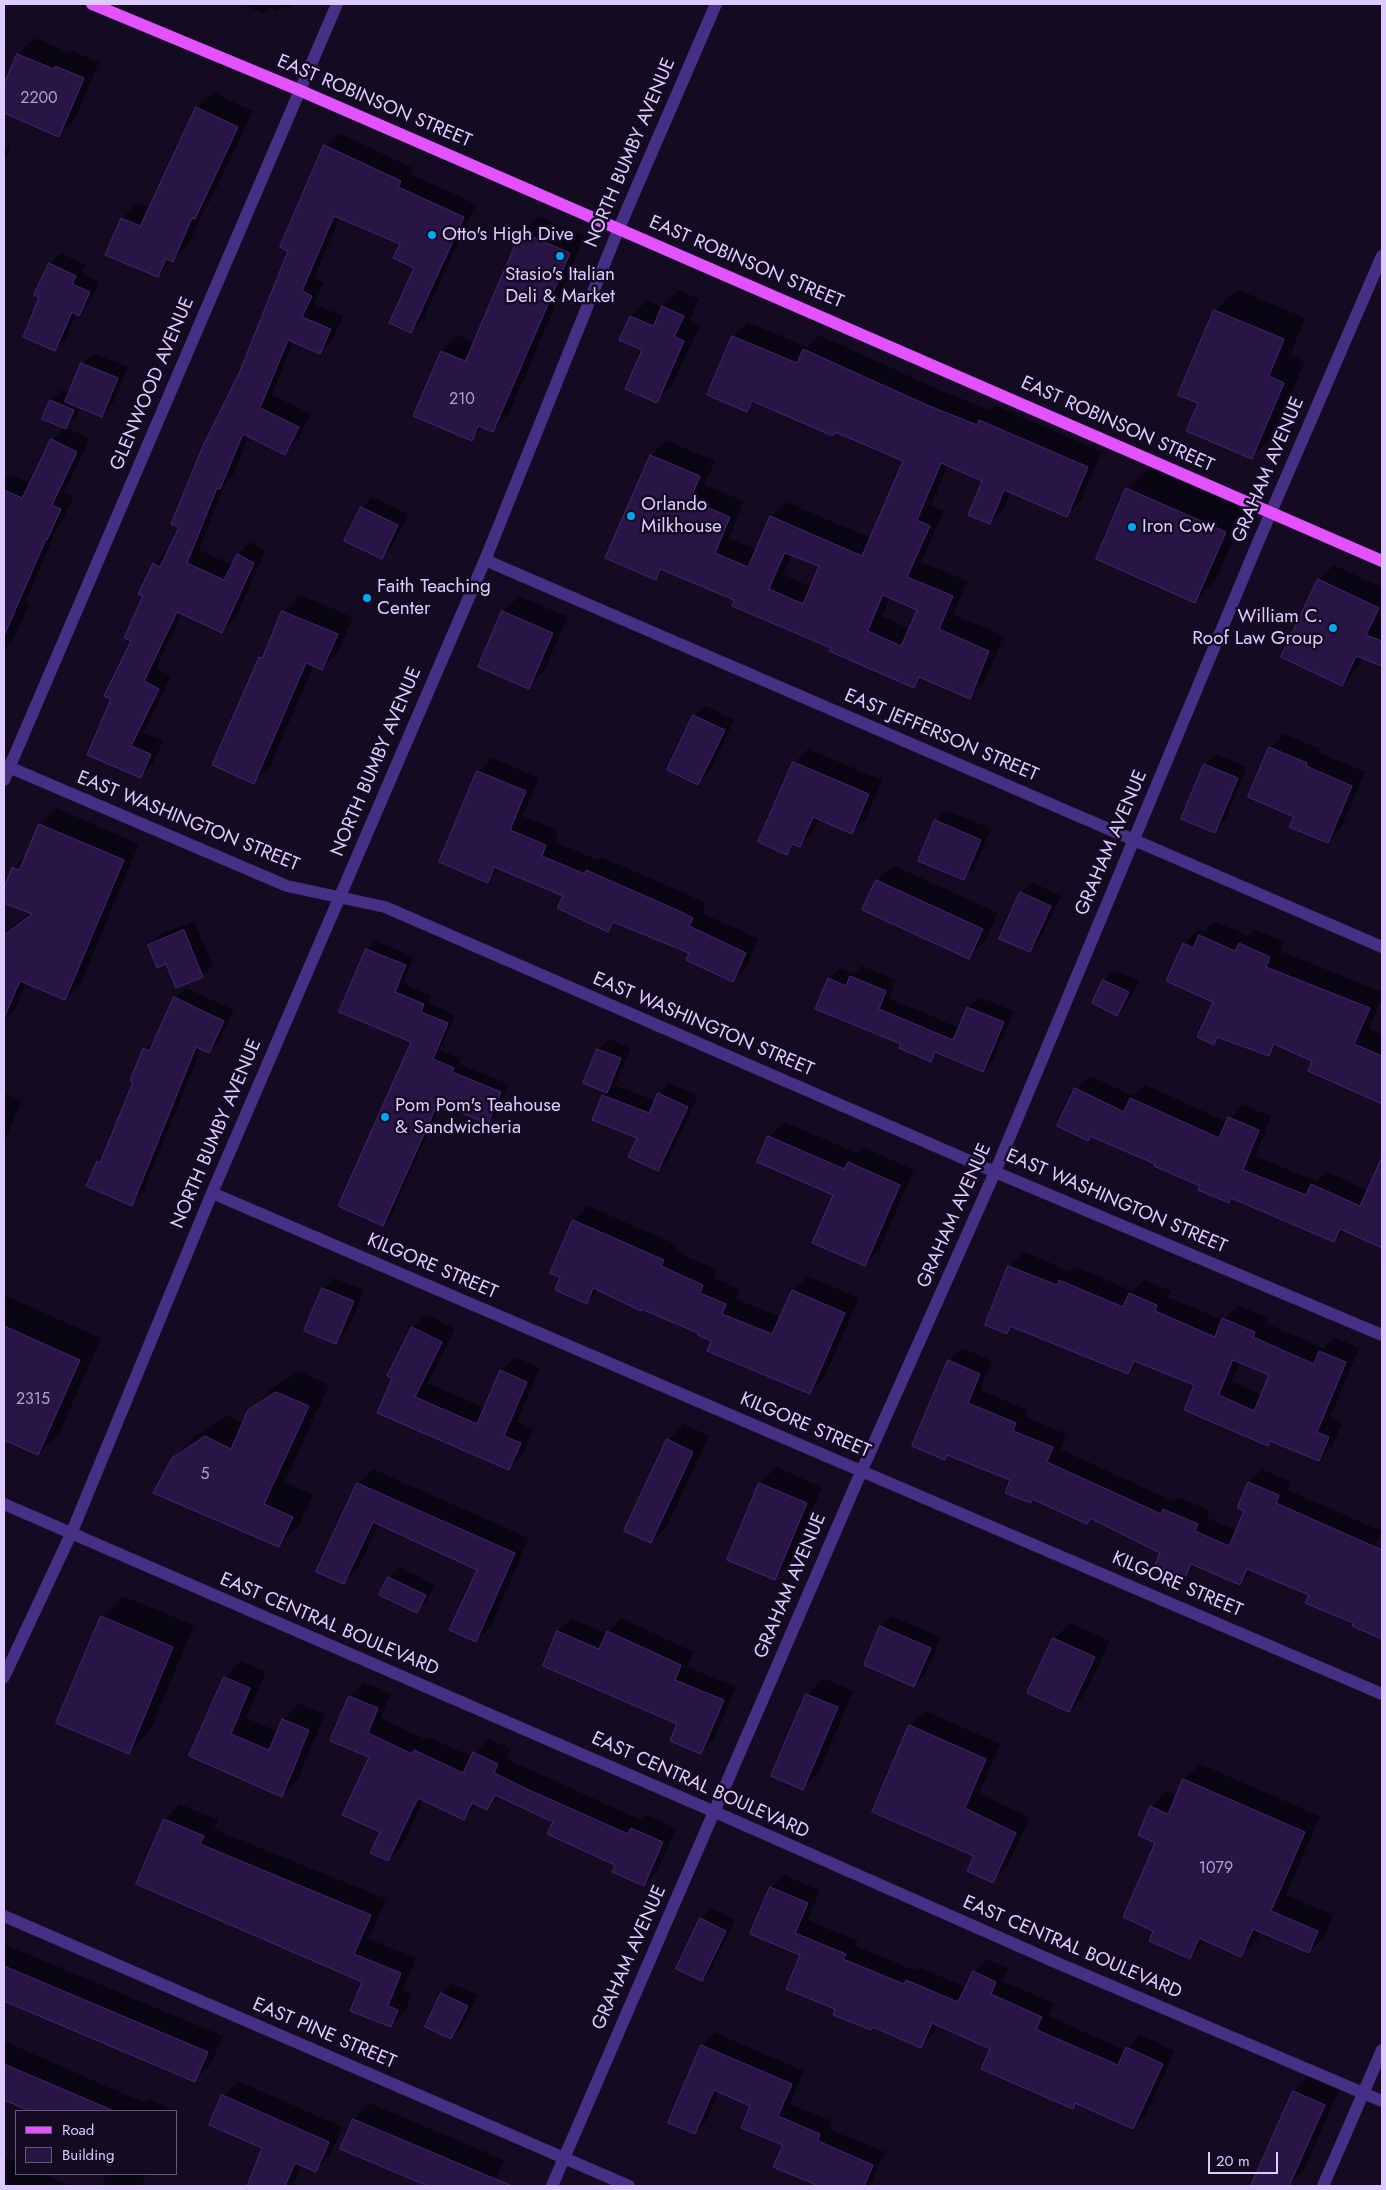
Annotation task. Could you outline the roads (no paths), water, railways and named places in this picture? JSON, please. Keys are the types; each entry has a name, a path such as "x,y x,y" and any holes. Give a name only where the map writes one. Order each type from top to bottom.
{"main road":[{"name":"EAST ROBINSON STREET","path":"92,4 299,90 619,228 962,377 1270,514 1382,561"}],"street":[{"name":"GLENWOOD AVENUE","path":"4,780 6,767 336,4"},
{"name":"NORTH BUMBY AVENUE","path":"4,1677 71,1534 212,1193 485,560 619,228 716,4"},
{"name":"GRAHAM AVENUE","path":"552,2186 862,1470 995,1172 1270,514 1382,256"},
{"name":"EAST JEFFERSON STREET","path":"485,560 1382,947"},
{"name":"EAST WASHINGTON STREET","path":"6,767 288,886 385,907 995,1172 1382,1335"},
{"name":"KILGORE STREET","path":"212,1193 1382,1694"},
{"name":"EAST CENTRAL BOULEVARD","path":"4,1504 715,1812 1055,1962 1382,2101"},
{"name":"EAST PINE STREET","path":"4,1916 629,2186"},
{"path":"1323,2186 1382,2050"}],"place":[{"name":"Otto's High Dive","path":"432,235"},
{"name":"Stasio's Italian Deli & Market","path":"560,256"},
{"name":"Orlando Milkhouse","path":"631,516"},
{"name":"Iron Cow","path":"1132,527"},
{"name":"Faith Teaching Center","path":"367,598"},
{"name":"William C. Roof Law Group","path":"1333,628"},
{"name":"Pom Pom's Teahouse & Sandwicheria","path":"385,1117"}]}
